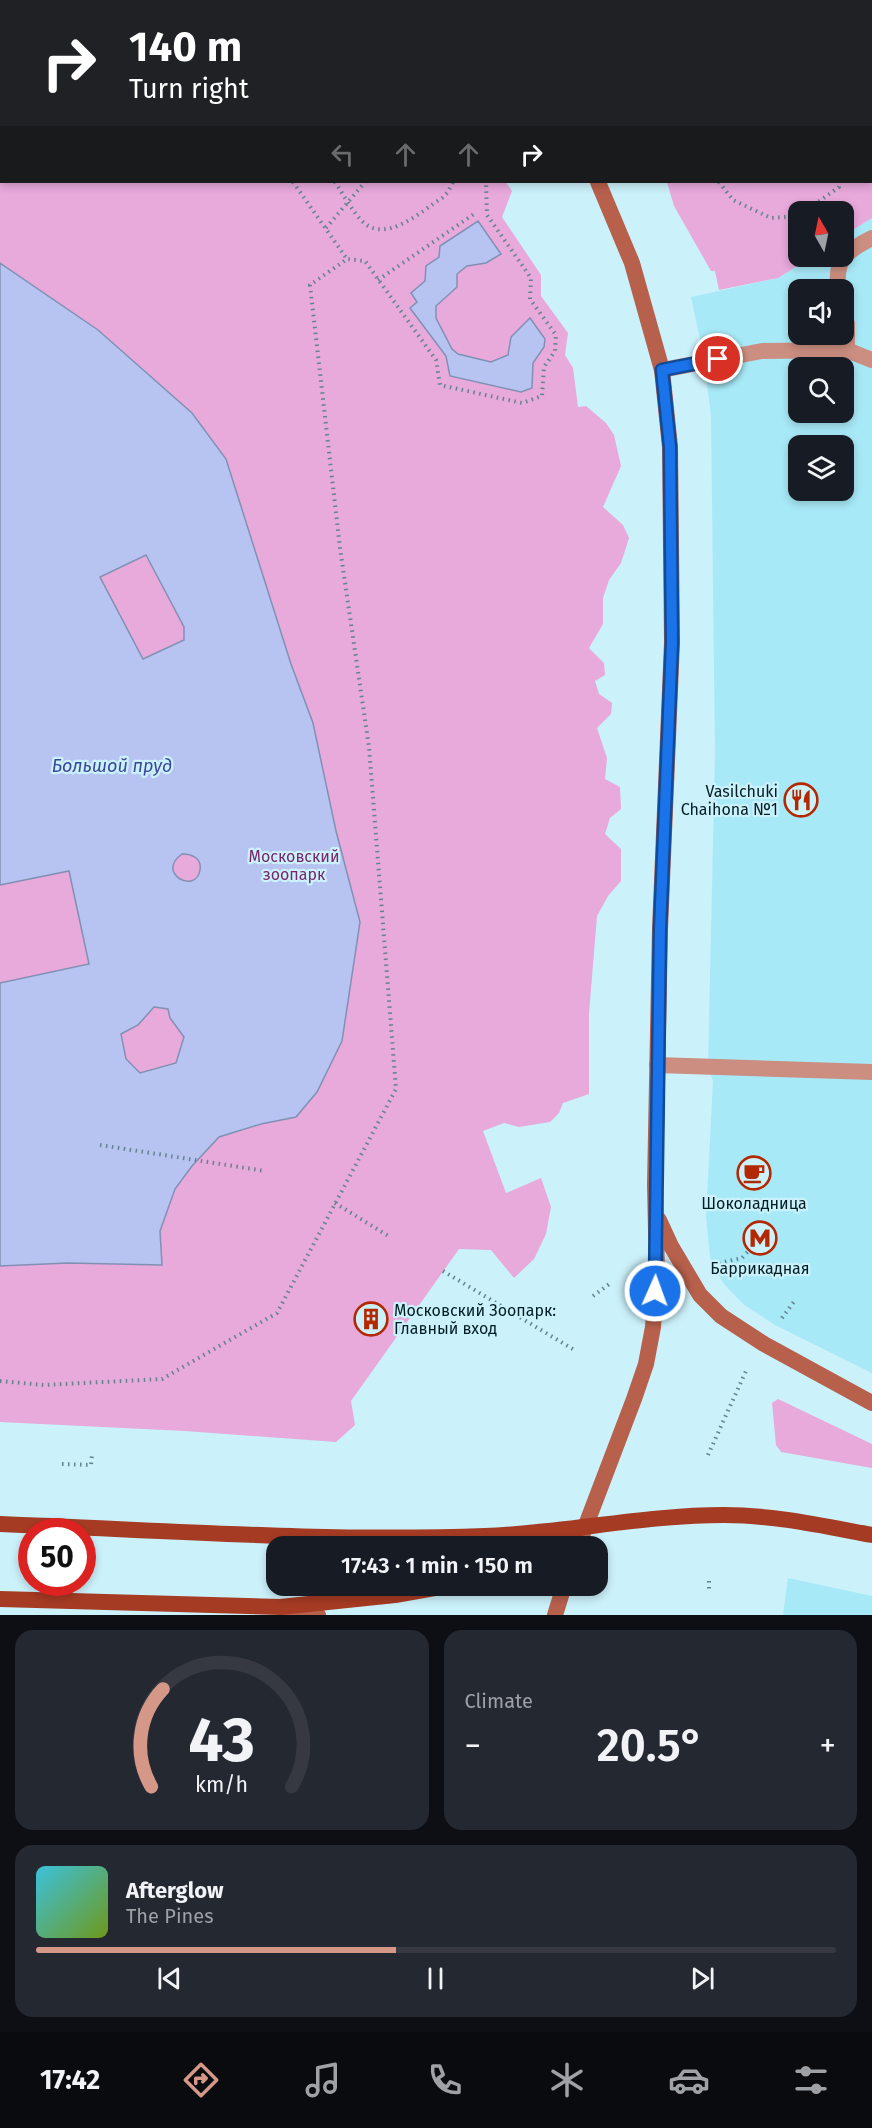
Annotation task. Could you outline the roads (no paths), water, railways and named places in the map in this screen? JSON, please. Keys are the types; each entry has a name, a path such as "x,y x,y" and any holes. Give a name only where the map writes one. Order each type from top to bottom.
{"main road":[{"path":"582,1536 620,1440 646,1364 653,1327 657,1274 657,1065 660,929 672,642 670,447 662,370 632,263 598,183"},
{"path":"656,1212 671,1246 700,1295 721,1316 764,1344 872,1403"},
{"path":"0,1524 391,1538 487,1536 664,1517 726,1515 784,1519 872,1535"},
{"path":"568,1536 586,1527"},
{"path":"0,1599 280,1607 384,1596"},
{"path":"555,1615 561,1596"},
{"path":"280,1607 318,1615"}],"lane":[{"path":"838,279 839,264 850,249 872,238"},
{"path":"847,345 847,350"},
{"path":"662,370 762,351 847,350 872,360"},
{"path":"657,1065 872,1072"}],"water":[{"path":"478,221 501,254 486,263 467,266 457,274 457,287 436,306 436,318 452,349 458,354 491,362 508,355 511,337 530,318 545,339 544,347 533,363 532,388 521,392 450,376 446,356 410,308 417,302 411,293 425,281 426,266 439,257 440,246"},
{"name":"Большой пруд","path":"0,263 98,330 192,413 226,459 291,664 313,723 336,831 360,922 342,1041 317,1092 296,1117 261,1124 219,1137 192,1166 175,1189 160,1231 162,1265 68,1263 0,1266 0,983 89,964 69,871 0,885","holes":["146,555 184,627 184,640 143,659 100,577","182,854 198,860 200,870 197,877 192,881 179,878 173,868 175,861","154,1007 168,1009 170,1018 184,1037 176,1063 140,1073 126,1059 121,1034 138,1025"]}],"place":[{"name":"Vasilchuki Chaihona №1","path":"801,800"},
{"name":"Шоколадница","path":"754,1173"},
{"name":"Баррикадная","path":"760,1238"},
{"name":"Московский Зоопарк: Главный вход","path":"371,1319"}],"park label":[{"name":"Московский зоопарк","path":"294,865"}]}
